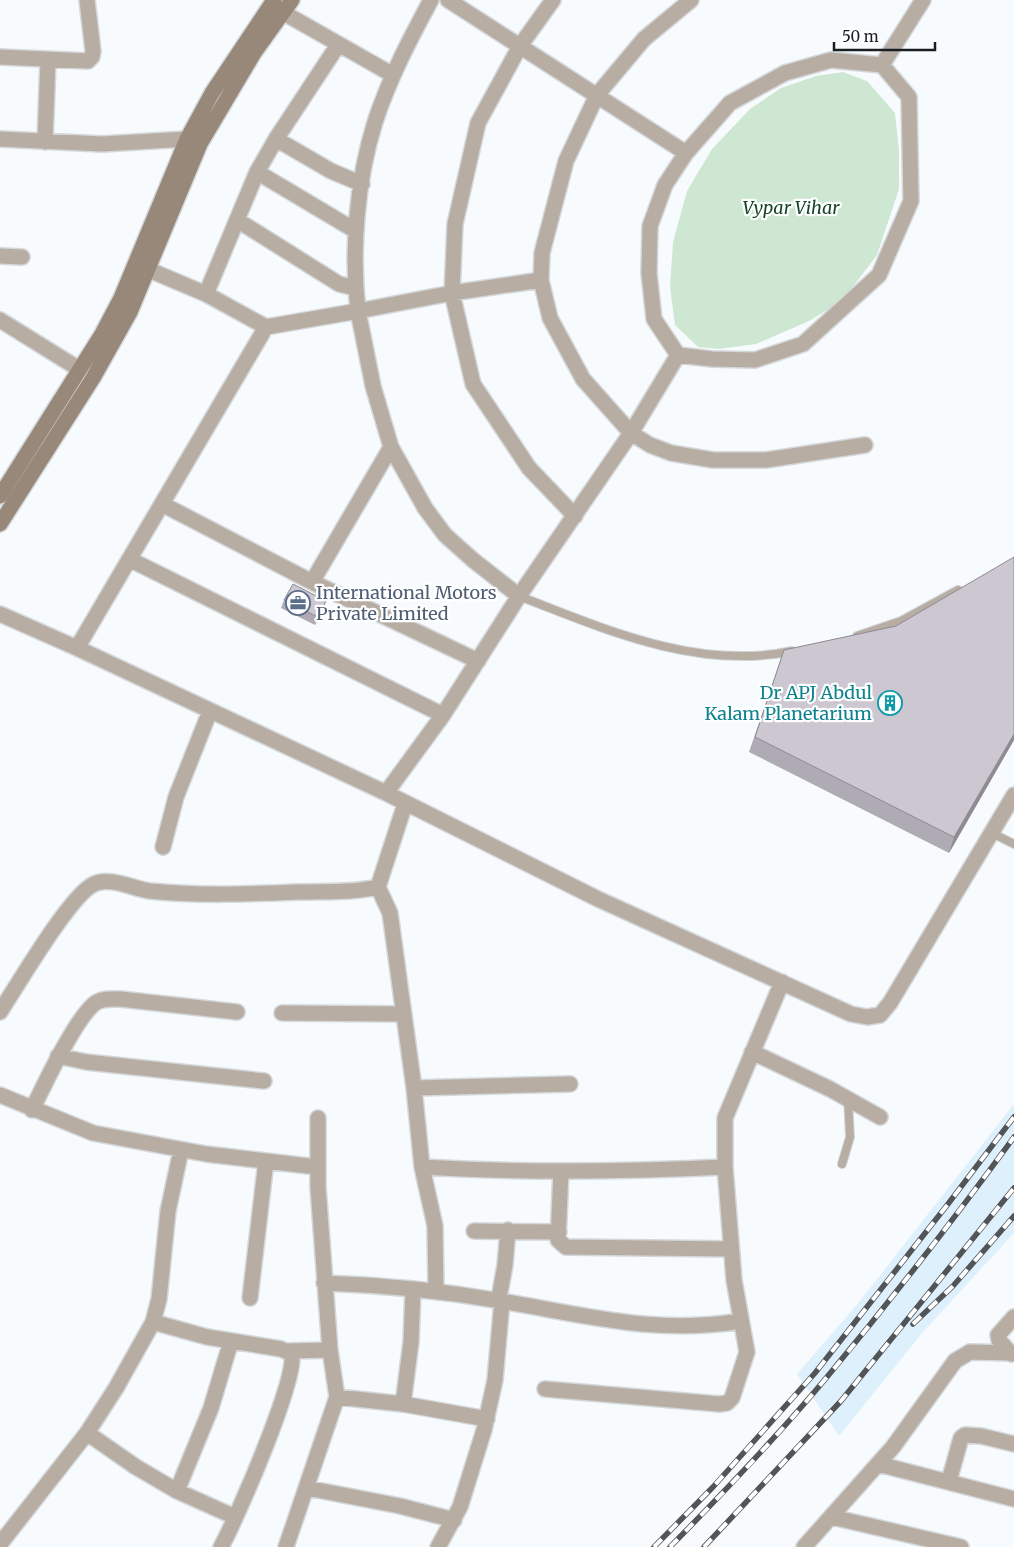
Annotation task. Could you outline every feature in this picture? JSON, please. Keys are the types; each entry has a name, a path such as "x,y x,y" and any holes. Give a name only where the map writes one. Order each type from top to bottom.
{"main road":[{"path":"0,496 79,370 121,298 187,139 212,93 274,0"},
{"path":"0,524 98,370 130,312 200,144 254,53 292,0"}],"street":[{"path":"0,57 88,61 92,57 87,0"},
{"path":"431,0 394,76 375,122 362,184 356,231 355,288 358,310 373,386 391,447 425,508 445,535 472,560 519,596"},
{"path":"448,0 686,153"},
{"path":"553,0 520,46 478,123 455,224 452,293 473,384 529,468 575,516"},
{"path":"691,0 644,39 597,95 566,161 542,253 541,280 550,318 583,380 631,433 650,446 671,453 713,460 766,460 865,446"},
{"path":"882,65 923,0"},
{"path":"284,13 394,76"},
{"path":"206,294 258,172 276,138 338,45"},
{"path":"45,142 48,60"},
{"path":"831,60 882,65 909,96 911,201 879,275 803,344 756,360 712,359 678,355 654,319 649,273 650,226 665,185 686,153 730,103 785,73 831,60"},
{"path":"276,138 330,172 362,184"},
{"path":"0,140 102,144 187,139"},
{"path":"258,172 356,231"},
{"path":"237,220 339,284 355,288"},
{"path":"0,256 22,257"},
{"path":"147,269 206,294 266,327 452,293 541,280"},
{"path":"0,320 79,370"},
{"path":"77,648 266,327"},
{"path":"386,793 443,715 519,596 631,433 678,355"},
{"path":"312,582 391,447"},
{"path":"162,504 312,582 478,660"},
{"path":"129,559 443,715"},
{"path":"0,614 77,648 386,793 598,898 851,1014 867,1017 880,1015 900,986 1014,795"},
{"path":"163,847 176,797 210,711"},
{"path":"405,804 378,887 390,913 414,1088 422,1167 435,1226 436,1291"},
{"path":"0,1012 57,925 83,892 95,883 109,882 166,892 238,894 356,890 378,887"},
{"path":"545,1389 728,1403 736,1390 747,1352 736,1301 731,1249 725,1167 725,1118 782,982"},
{"path":"32,1110 58,1056 88,1010 96,1002 105,999 237,1012"},
{"path":"282,1013 404,1014"},
{"path":"752,1052 848,1099 880,1117"},
{"path":"58,1056 86,1062 264,1082"},
{"path":"414,1088 570,1084"},
{"path":"0,1095 32,1110 93,1133 181,1150 317,1167"},
{"path":"286,1547 337,1397 330,1350 324,1283 317,1167 318,1118"},
{"path":"0,1544 87,1433 116,1388 153,1322 159,1299 168,1211 181,1150"},
{"path":"250,1298 266,1162"},
{"path":"422,1167 498,1171 561,1171 725,1167"},
{"path":"561,1171 558,1240 566,1248 731,1249"},
{"path":"438,1547 454,1520 487,1419 495,1380 502,1301 499,1298 506,1265 508,1230"},
{"path":"474,1231 558,1232"},
{"path":"324,1283 436,1291 644,1325 682,1327 741,1321"},
{"path":"403,1404 410,1352 413,1289"},
{"path":"1013,1353 998,1338 1000,1332 1014,1317"},
{"path":"153,1322 231,1341 288,1351 330,1350"},
{"path":"177,1490 211,1408 231,1341"},
{"path":"221,1547 272,1429 293,1359 292,1354 288,1351"},
{"path":"804,1547 878,1464 961,1356 982,1351 1013,1353"},
{"path":"337,1397 403,1404 487,1419"},
{"path":"87,1433 136,1467 177,1490 235,1517"},
{"path":"950,1481 961,1438 965,1434 1014,1444"},
{"path":"878,1464 1014,1499"},
{"path":"306,1488 400,1506 454,1520"},
{"path":"832,1517 960,1547"}],"lane":[{"path":"849,638 901,621 966,586"},
{"path":"519,596 598,626 680,650 732,656 778,654 805,648"},
{"path":"992,833 1014,844"},
{"path":"842,1164 850,1137 848,1099"}],"shaded area":[{"path":"1014,1104 1014,1233 923,1332 839,1436 797,1374 860,1301"}],"green space":[{"name":"Vypar Vihar","path":"843,72 867,81 895,113 899,150 899,189 877,255 842,301 809,321 756,344 719,349 698,347 675,325 670,287 673,242 687,191 712,149 750,109 781,88 816,76"}],"building":[{"name":"Dr APJ Abdul Kalam Planetarium","path":"1014,557 1014,734 954,837 755,737 784,650 896,626"},
{"path":"293,584 326,601 318,617 284,600"}],"railway":[{"path":"654,1547 713,1487 815,1373 1014,1117"},
{"path":"670,1547 750,1464 827,1377 922,1259 1014,1137"},
{"path":"704,1547 841,1401 1014,1188"},
{"path":"913,1324 953,1286 1014,1216"}],"place":[{"name":"International Motors Private Limited","path":"298,603"},
{"name":"Dr APJ Abdul Kalam Planetarium","path":"890,703"}]}
